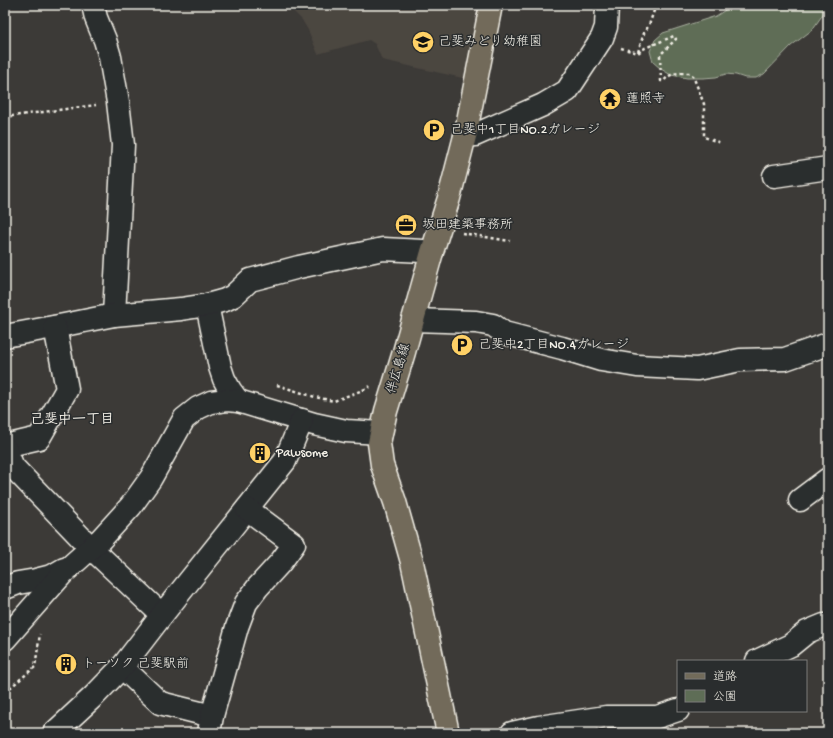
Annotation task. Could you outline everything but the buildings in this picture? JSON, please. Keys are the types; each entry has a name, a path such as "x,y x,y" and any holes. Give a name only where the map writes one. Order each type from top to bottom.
{"main road":[{"name":"伴広島線","path":"448,733 412,562 395,502 382,465 379,443 386,411 449,198 464,136 491,5"}],"street":[{"path":"93,5 110,57 118,102 123,145 114,315"},
{"path":"464,136 475,135 543,105 567,91 602,38 606,27 607,5"},
{"path":"774,176 828,168"},
{"path":"5,336 114,315 182,309 206,305 225,300 233,296 250,280 298,267 383,248 432,252"},
{"path":"206,305 224,379 238,401"},
{"path":"413,320 476,322 493,325 504,333 601,360 637,366 697,369 740,360 786,359 828,344"},
{"path":"55,327 67,389 39,438 5,447 13,467 91,548 162,615"},
{"path":"5,639 64,573 101,539 131,506 154,472 184,419 198,408 211,402 227,400 238,401 314,424 346,430 381,433"},
{"path":"54,733 94,696 122,667 285,461 302,420"},
{"path":"800,500 828,479"},
{"path":"122,667 160,703 211,724 237,627 246,603 294,544 247,509"},
{"path":"5,588 18,583 52,576 74,563"},
{"path":"759,660 791,645 807,632 824,625 828,625"},
{"path":"512,733 539,727 606,717 657,717 677,710"}],"path":[{"path":"638,53 644,33 649,25 656,5"},
{"path":"634,52 638,53 645,48 674,36 676,39 660,55 660,81 664,81 668,76 675,73 690,73 693,76 704,104 704,137 721,143"},
{"path":"5,116 118,102"},
{"path":"439,230 510,241"},
{"path":"277,385 315,397 334,401 368,388 373,382"},
{"path":"5,692 35,666 40,629"}],"shaded area":[{"name":"己斐みどり幼稚園","path":"481,5 467,79 382,60 375,44 369,40 318,54 308,30 302,20 288,6"}],"green space":[{"path":"733,5 828,5 828,7 812,30 791,46 764,74 756,78 745,78 726,74 716,77 687,78 671,75 653,62 650,51 655,40 663,33 716,16"}],"place":[{"name":"己斐みどり幼稚園","path":"423,42"},
{"name":"蓮照寺","path":"610,99"},
{"name":"己斐中1丁目NO.2ガレージ","path":"434,130"},
{"name":"坂田建築事務所","path":"406,225"},
{"name":"己斐中2丁目NO.4ガレージ","path":"462,345"},
{"name":"Pawsome","path":"260,453"},
{"name":"トーソク 己斐駅前","path":"66,664"}],"district":[{"name":"己斐中一丁目","path":"72,420"}]}
